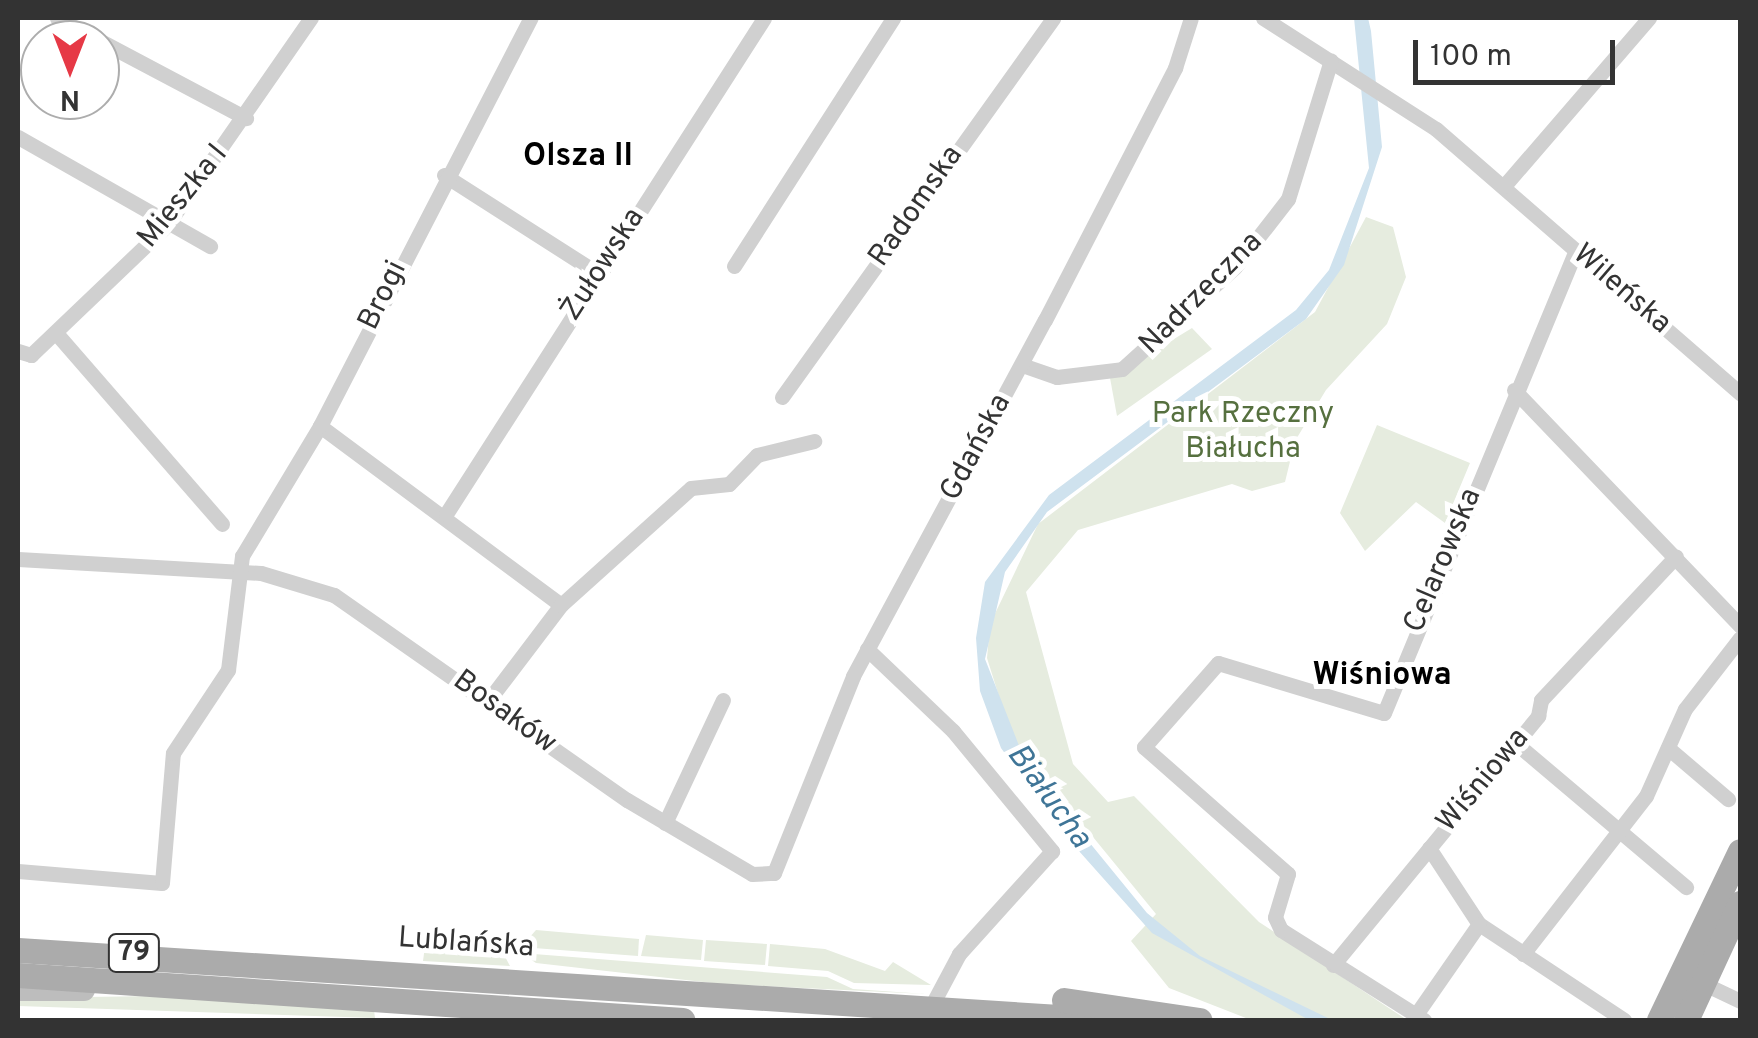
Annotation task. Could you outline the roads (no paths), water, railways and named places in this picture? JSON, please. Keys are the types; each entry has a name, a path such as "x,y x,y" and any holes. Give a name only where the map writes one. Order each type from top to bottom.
{"main road":[{"path":"1686,1020 1693,978 1740,851"},
{"path":"1659,1020 1693,978 1740,903"},
{"name":"Lublańska","path":"18,950 922,1006"},
{"name":"Lublańska","path":"18,975 682,1020"},
{"name":"Lublańska","path":"18,990 211,986"},
{"path":"922,1006 1105,1002 1200,1020"},
{"name":"79","path":"922,1006 1107,1020"}],"street":[{"path":"58,18 246,118"},
{"name":"Mieszka I","path":"24,353 56,333 167,224 246,118 312,18"},
{"name":"Brogi","path":"235,573 320,426 444,174 531,18"},
{"name":"Żułowska","path":"446,514 764,18"},
{"path":"734,266 894,18"},
{"name":"Radomska","path":"782,397 1053,18"},
{"name":"Gdańska","path":"765,876 780,866 867,649 1022,365 1175,68 1191,18"},
{"name":"Wileńska","path":"1263,18 1401,106 1504,186 1740,393"},
{"path":"1504,186 1649,18"},
{"name":"Nadrzeczna","path":"1022,365 1057,377 1122,370 1235,267 1288,199 1336,64"},
{"path":"18,137 210,246"},
{"path":"444,174 599,274"},
{"name":"Celarowska","path":"1333,966 1276,924 1288,874 1145,756 1148,734 1218,663 1384,713 1514,390 1576,250"},
{"path":"56,333 222,524"},
{"path":"1514,390 1740,626"},
{"path":"320,426 446,514 561,605"},
{"path":"488,701 561,605 691,488 729,484 757,455 814,441"},
{"name":"Wiśniowa","path":"1333,966 1538,716 1540,700 1676,556"},
{"name":"Bosaków","path":"18,559 235,573 334,595 665,823 765,876"},
{"path":"18,872 162,882 172,753 228,670 235,573"},
{"path":"1523,954 1618,830 1668,748 1685,709 1740,638"},
{"path":"867,649 953,731 1052,851 958,954 922,1006"},
{"path":"665,823 723,700"},
{"path":"1668,748 1728,798"},
{"name":"Wiśniowa","path":"1525,750 1686,887"},
{"path":"1428,848 1479,924 1624,1020"},
{"path":"1333,966 1420,1018 1479,924"},
{"path":"1693,978 1740,1001"}],"water":[{"name":"Białucha","path":"1354,18 1368,18 1371,31 1382,147 1344,265 1306,319 1047,512 1005,572 985,659 1027,766 1147,913 1200,956 1332,1020 1309,1020 1152,933 1062,832 1001,748 980,691 976,638 985,582 1049,495 1296,310 1329,270 1369,168"}],"district":[{"name":"Olsza II","path":"578,157"},
{"name":"Wiśniowa","path":"1382,676"}],"park label":[{"name":"Park Rzeczny Białucha","path":"1243,432"}]}
